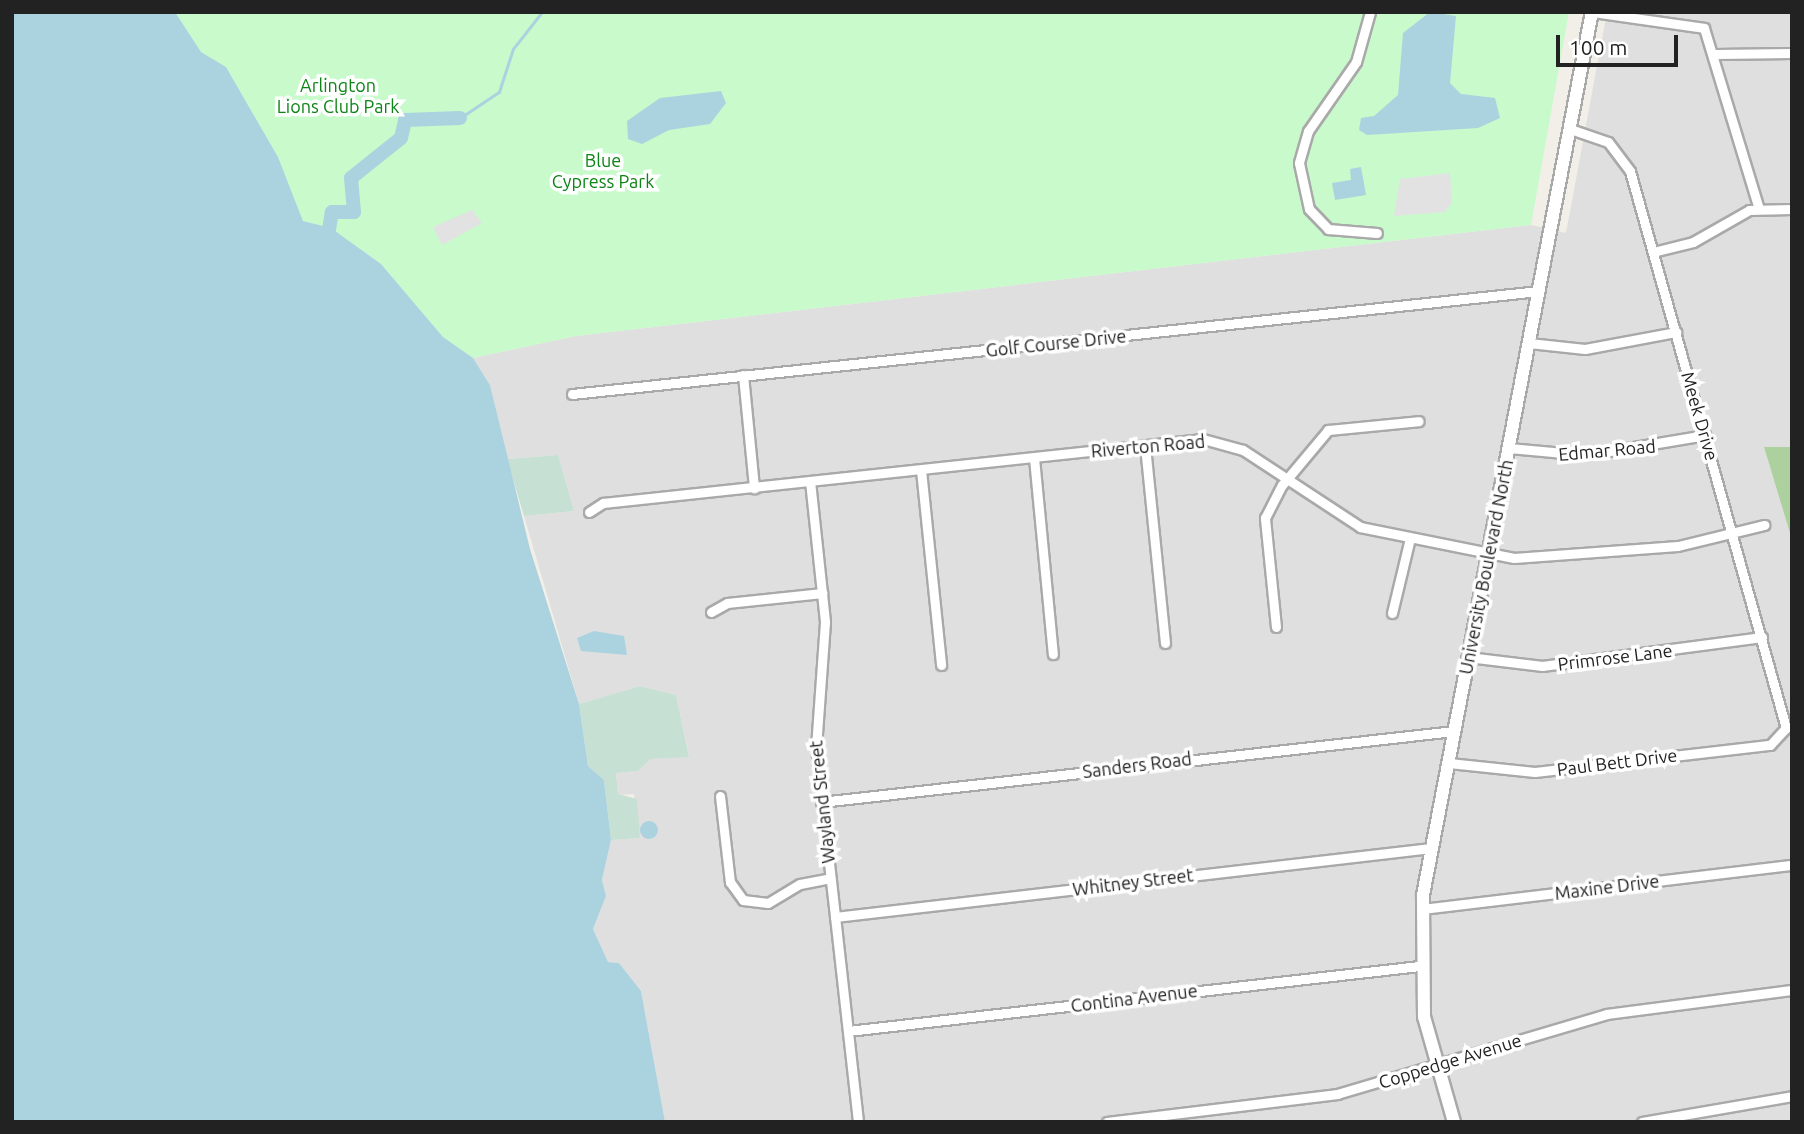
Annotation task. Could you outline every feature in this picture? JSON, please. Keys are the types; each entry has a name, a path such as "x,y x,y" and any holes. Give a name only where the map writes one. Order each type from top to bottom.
{"street":[{"path":"1370,12 1356,62 1308,131 1299,163 1309,209 1328,229 1377,233"},
{"path":"1592,12 1697,23 1716,54 1759,209"},
{"name":"University Boulevard North","path":"1454,1122 1437,1064 1419,966 1422,909 1431,848 1592,12"},
{"path":"1716,54 1792,53"},
{"name":"Meek Drive","path":"1570,129 1603,139 1624,158 1785,717 1782,736"},
{"path":"1653,252 1693,242 1759,209 1792,209"},
{"name":"Golf Course Drive","path":"572,394 1539,291"},
{"path":"1529,343 1585,349 1676,331"},
{"path":"743,375 754,488"},
{"path":"1276,627 1265,518 1286,480 1328,430 1419,421"},
{"name":"Edmar Road","path":"1509,448 1586,455 1705,435"},
{"name":"Riverton Road","path":"589,512 603,503 1195,439 1227,444 1346,521 1410,538 1532,560 1733,534 1765,525"},
{"path":"1145,446 1165,643"},
{"path":"1034,458 1053,654"},
{"path":"921,470 941,665"},
{"name":"Wayland Street","path":"810,481 825,641 815,730 858,1122"},
{"path":"1392,613 1410,538"},
{"path":"711,612 727,603 822,593"},
{"name":"Primrose Lane","path":"1468,657 1542,666 1762,637"},
{"name":"Sanders Road","path":"821,802 1454,731"},
{"name":"Paul Bett Drive","path":"1448,763 1535,772 1770,745 1782,736"},
{"path":"720,796 730,882 743,900 768,903 800,884 830,878"},
{"name":"Whitney Street","path":"835,916 1431,848"},
{"name":"Maxine Drive","path":"1422,909 1792,865"},
{"name":"Contina Avenue","path":"848,1031 1419,966"},
{"name":"Coppedge Avenue","path":"1107,1122 1337,1094 1624,1010 1792,989"},
{"path":"1642,1122 1792,1096"}],"shaded area":[{"path":"1607,12 1792,12 1792,447 1764,447 1792,540 1792,1122 665,1122 641,991 619,963 608,962 593,929 606,896 602,880 611,840 640,838 634,794 618,795 616,773 638,771 651,759 689,756 676,695 640,686 579,704 524,516 574,511 558,455 507,459 490,385 473,358 576,336 1531,225 1566,233"},
{"path":"1450,173 1452,203 1445,212 1394,216 1400,179"},
{"path":"472,210 482,223 442,245 433,227"}],"green space":[{"name":"Blue Cypress Park","path":"175,12 1569,12 1531,225 576,336 473,358 443,337 381,264 331,228 303,221 278,157 226,67 201,52"},
{"path":"1764,447 1792,447 1792,540"},
{"path":"558,455 574,511 524,516 507,459"},
{"path":"640,686 676,695 689,757 651,759 638,771 616,773 618,794 637,799 640,838 611,840 604,780 588,766 579,704"}],"water":[{"path":"12,12 175,12 201,52 226,67 278,157 303,221 331,228 381,264 443,337 473,358 490,385 530,549 579,704 588,766 604,780 611,840 602,880 606,896 593,929 608,962 619,963 641,991 665,1122 12,1122"},
{"path":"1430,12 1456,16 1450,83 1461,94 1495,98 1500,118 1478,128 1367,135 1359,130 1361,118 1374,116 1398,95 1403,33"},
{"path":"721,91 726,103 710,124 669,130 642,144 628,139 627,121 660,98"},
{"path":"1361,167 1366,195 1335,200 1332,183 1351,180 1350,169"},
{"path":"594,631 624,636 627,655 581,651 577,638"},
{"path":"649,821 655,824 658,830 655,836 649,839 643,836 640,830 643,824"}],"waterway":[{"path":"460,118 499,92 513,49 542,12"},
{"path":"319,239 328,236 332,212 354,212 351,178 401,138 405,120 460,118"}],"park label":[{"name":"Arlington Lions Club Park","path":"338,96"}]}
